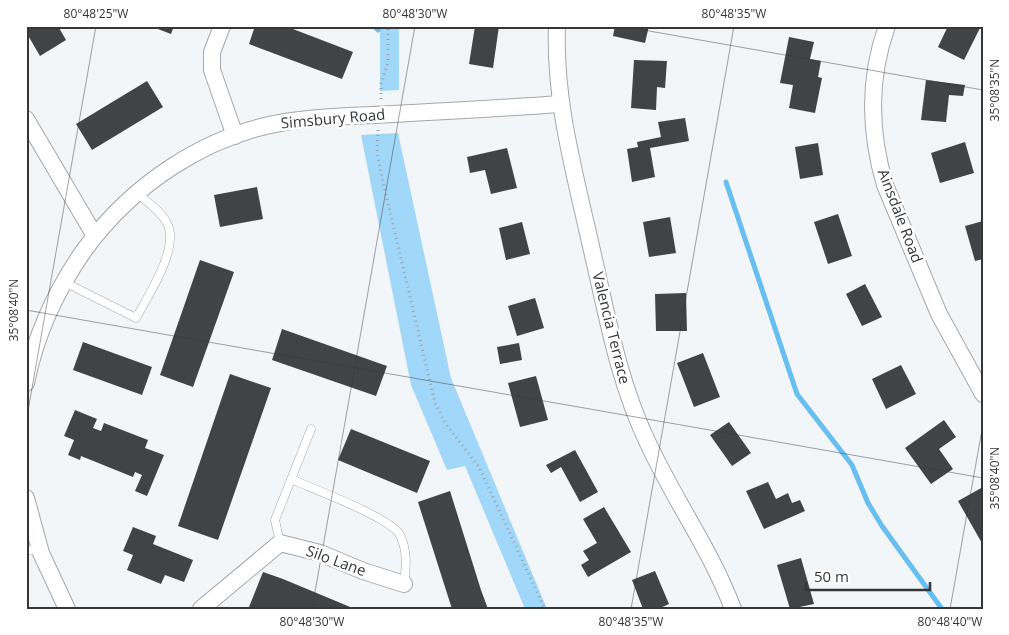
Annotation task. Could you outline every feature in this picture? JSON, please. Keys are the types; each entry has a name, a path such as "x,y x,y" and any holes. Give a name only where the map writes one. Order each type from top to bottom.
{"street":[{"path":"222,26 212,52 212,70 235,136"},
{"name":"Valencia Terrace","path":"557,26 556,56 560,104 616,355 632,406 655,457 724,584 733,609"},
{"name":"Ainsdale Road","path":"886,26 873,82 872,115 880,168 885,185 939,314 983,394"},
{"name":"Simsbury Road","path":"26,383 35,344 49,307 95,236 137,193 186,159 235,136 283,122 323,117 560,104"},
{"path":"26,119 95,236"},
{"path":"26,498 33,550 67,609"},
{"path":"201,609 280,543"},
{"name":"Silo Lane","path":"280,543 320,552 363,571 404,584"}],"lane":[{"path":"64,282 136,318 168,257 170,232 167,223 159,213 137,193"},
{"path":"280,543 275,520 311,429"},
{"path":"291,480 381,519 399,534 407,558 404,584"}],"path":[{"path":"381,104 382,84 388,62 388,26"},
{"path":"379,125 377,151 382,178 435,403 445,423 479,467 545,609"}],"shaded area":[{"path":"380,26 399,26 399,90 380,91"},
{"path":"398,133 451,378 547,609 525,609 465,466 447,470 411,385 361,135"}],"building":[{"path":"26,26 58,26 66,40 40,56 26,32"},
{"path":"150,26 174,26 171,34"},
{"path":"255,26 285,26 353,52 342,79 249,44"},
{"path":"475,26 499,26 493,68 469,64"},
{"path":"615,26 649,26 645,43 613,36"},
{"path":"948,26 981,26 964,60 938,47"},
{"path":"789,37 814,42 810,59 821,61 818,77 822,78 815,113 789,108 793,85 780,83"},
{"path":"634,60 667,61 665,88 657,87 656,110 631,108"},
{"path":"926,80 965,85 963,96 949,95 946,122 921,120"},
{"path":"147,81 163,107 92,150 76,124"},
{"path":"685,118 689,141 650,148 655,177 632,182 627,149 638,147 637,142 661,137 658,122"},
{"path":"965,142 974,173 940,183 931,153"},
{"path":"818,143 823,175 800,179 795,147"},
{"path":"507,148 517,188 491,194 485,170 470,173 467,157"},
{"path":"257,187 263,219 220,227 214,195"},
{"path":"838,214 852,256 828,264 814,222"},
{"path":"670,217 676,253 649,257 643,222"},
{"path":"983,221 983,259 975,261 965,226"},
{"path":"522,222 530,254 506,260 499,228"},
{"path":"200,260 234,272 193,387 160,375"},
{"path":"865,284 882,317 862,326 846,294"},
{"path":"686,293 687,331 656,331 655,294"},
{"path":"535,298 544,328 517,336 508,306"},
{"path":"282,329 387,366 376,396 272,360"},
{"path":"83,342 152,367 142,395 73,370"},
{"path":"519,343 522,360 500,364 497,347"},
{"path":"703,353 720,397 694,407 677,363"},
{"path":"901,365 916,394 886,409 872,379"},
{"path":"230,374 271,388 218,540 178,526"},
{"path":"536,376 548,420 520,427 508,383"},
{"path":"75,410 97,419 93,428 101,431 104,423 148,440 145,448 164,455 147,496 135,491 142,475 135,472 133,477 81,456 80,460 68,455 74,440 64,436"},
{"path":"944,420 956,437 939,449 953,469 931,484 905,448"},
{"path":"729,422 751,453 732,466 710,435"},
{"path":"351,429 430,461 417,493 338,460"},
{"path":"575,450 598,492 580,502 561,467 551,473 546,465"},
{"path":"768,482 776,499 788,493 792,503 800,500 805,511 764,529 746,491"},
{"path":"983,487 983,545 958,501"},
{"path":"450,491 488,609 452,609 418,502"},
{"path":"604,507 631,552 588,577 581,565 589,560 583,551 597,543 583,519"},
{"path":"133,527 156,536 153,544 193,560 184,582 165,575 161,584 127,570 133,555 123,551"},
{"path":"801,558 814,604 790,609 777,565"},
{"path":"655,571 669,604 658,609 643,609 632,580"},
{"path":"263,572 283,579 355,609 249,607"}],"waterway":[{"path":"374,26 378,30"},
{"path":"726,182 797,394 852,465 868,503 882,526 942,609"}]}
